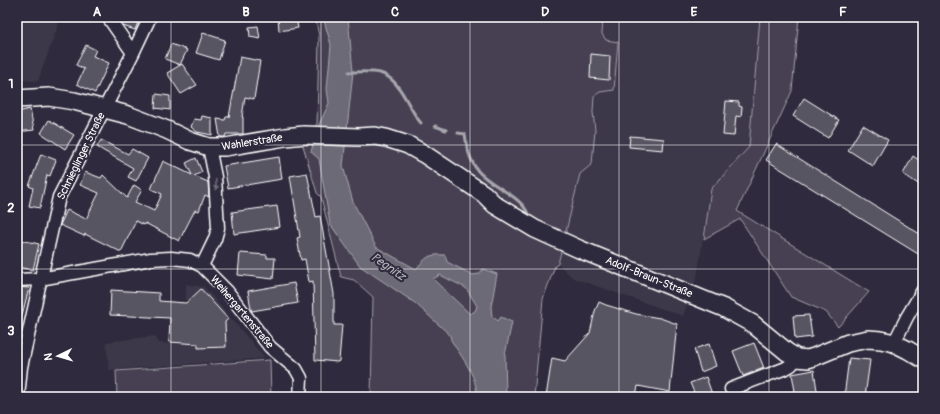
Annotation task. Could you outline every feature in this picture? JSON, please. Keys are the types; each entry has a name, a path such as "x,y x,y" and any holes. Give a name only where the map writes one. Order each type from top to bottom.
{"main road":[{"name":"Wahlerstraße","path":"17,99 42,97 57,98 104,109 128,115 167,130 190,141 209,146 225,147 285,136 358,136"},
{"name":"Adolf-Braun-Straße","path":"358,136 393,149 482,200 495,205 520,221 557,240 724,308 754,324 787,352 798,358"},
{"path":"798,358 808,359 848,343 860,340 877,339 894,343 923,359"}],"street":[{"path":"108,17 133,53"},
{"name":"Schnieglinger Straße","path":"18,397 19,367 59,197 150,17"},
{"name":"Weihergartenstraße","path":"202,266 215,240 218,228 215,177 209,146"},
{"name":"Weihergartenstraße","path":"17,280 40,279 151,259 171,258 190,260 202,266 227,291 270,347 296,369 301,378 300,397"},
{"path":"894,343 923,290"},
{"path":"731,389 786,368 798,358"}],"shaded area":[{"path":"17,17 61,17 38,81 17,80"},
{"path":"315,17 603,17 602,34 606,40 618,42 614,90 600,92 594,96 593,112 595,130 592,164 580,174 558,264 555,266 543,299 534,397 371,397 373,297 354,280 341,277 321,197 317,193 301,139 317,124 319,36"},
{"path":"603,17 760,17 749,147 711,189 697,277 683,316 573,278 558,264 580,174 595,130 593,112 594,96 600,92 614,90 618,43 606,41 602,34"},
{"path":"760,17 799,17 792,91 737,211 869,292 838,327 826,312 791,297 740,219 704,239 711,189 749,147"},
{"path":"186,284 204,287 265,358 109,370 106,342 155,336 159,343 184,344"},
{"path":"270,360 271,397 117,397 116,371"}],"water":[{"name":"Pegnitz","path":"323,17 348,17 353,72 343,166 353,202 376,247 416,269 428,257 445,255 447,262 473,275 479,274 483,269 497,274 491,307 492,316 498,321 501,317 512,322 505,355 506,397 477,397 472,374 451,340 450,335 415,303 360,266 330,224 319,159 311,152 318,127 329,103 327,89 331,45","holes":["440,275 466,288 477,306 475,311 470,314 433,279"]}],"building":[{"path":"117,17 140,17 135,30 123,26"},
{"path":"278,17 296,17 298,28 279,31"},
{"path":"258,26 260,39 250,37 249,27"},
{"path":"203,33 225,40 219,60 196,53"},
{"path":"171,44 187,50 180,65 165,59"},
{"path":"86,45 96,50 93,56 109,63 95,93 77,84 84,69 76,65"},
{"path":"591,54 610,56 609,80 590,78"},
{"path":"240,57 260,61 254,99 245,97 242,117 243,134 226,134 225,137 220,137 217,119 225,120 226,117 229,117"},
{"path":"182,64 197,85 181,94 167,73"},
{"path":"156,94 170,96 170,110 155,108"},
{"path":"804,98 839,120 828,138 793,116"},
{"path":"726,101 739,102 739,106 742,107 741,117 736,116 734,136 723,135"},
{"path":"30,109 34,130 17,132 17,112"},
{"path":"202,116 212,118 212,135 197,132 191,127 194,119 201,120"},
{"path":"49,120 74,135 65,149 41,133"},
{"path":"863,125 888,140 873,166 848,150"},
{"path":"630,136 664,139 663,150 629,147"},
{"path":"101,140 128,154 132,149 148,158 136,181 128,177 133,168 97,147"},
{"path":"776,144 923,236 923,257 766,160"},
{"path":"41,154 56,160 50,176 47,175 40,208 29,206 33,188 29,186"},
{"path":"913,156 923,163 923,187 903,174"},
{"path":"279,157 282,179 228,188 224,166"},
{"path":"196,158 202,172 194,176 208,182 209,197 205,195 199,211 195,210 179,241 145,223 144,225 136,221 121,252 85,234 84,236 60,225 67,210 86,219 99,193 80,185 85,172 101,178 103,175 127,198 134,185 142,190 135,202 154,211 162,194 151,189 163,161 192,175 186,163"},
{"path":"307,173 316,217 320,216 331,277 334,294 334,325 342,325 338,362 315,360 313,281 309,282 305,259 301,260 297,238 300,237 290,176"},
{"path":"277,206 280,227 234,234 232,212"},
{"path":"21,240 39,244 33,270 17,267 17,258"},
{"path":"240,253 267,255 267,258 275,258 273,279 238,275"},
{"path":"294,283 298,303 252,311 248,291"},
{"path":"17,287 29,288 20,323 17,322"},
{"path":"201,289 228,319 225,322 226,347 198,348 198,344 169,342 170,318 110,315 111,290 159,293 159,301 186,303"},
{"path":"599,302 636,314 660,318 677,324 670,392 638,386 636,395 632,397 546,397 552,358 565,361 590,333 595,311"},
{"path":"809,315 812,337 795,339 793,316"},
{"path":"754,343 764,368 743,376 733,351"},
{"path":"709,344 716,366 701,372 694,349"},
{"path":"849,358 870,360 865,397 844,397"},
{"path":"814,370 818,397 796,397 792,374"},
{"path":"706,377 713,397 696,397 690,383"}],"waterway":[{"path":"349,72 376,72 387,76 399,88 421,123"},
{"path":"435,126 446,130"},
{"path":"458,133 465,134 472,162 478,171 484,177 522,204 529,218"}]}
